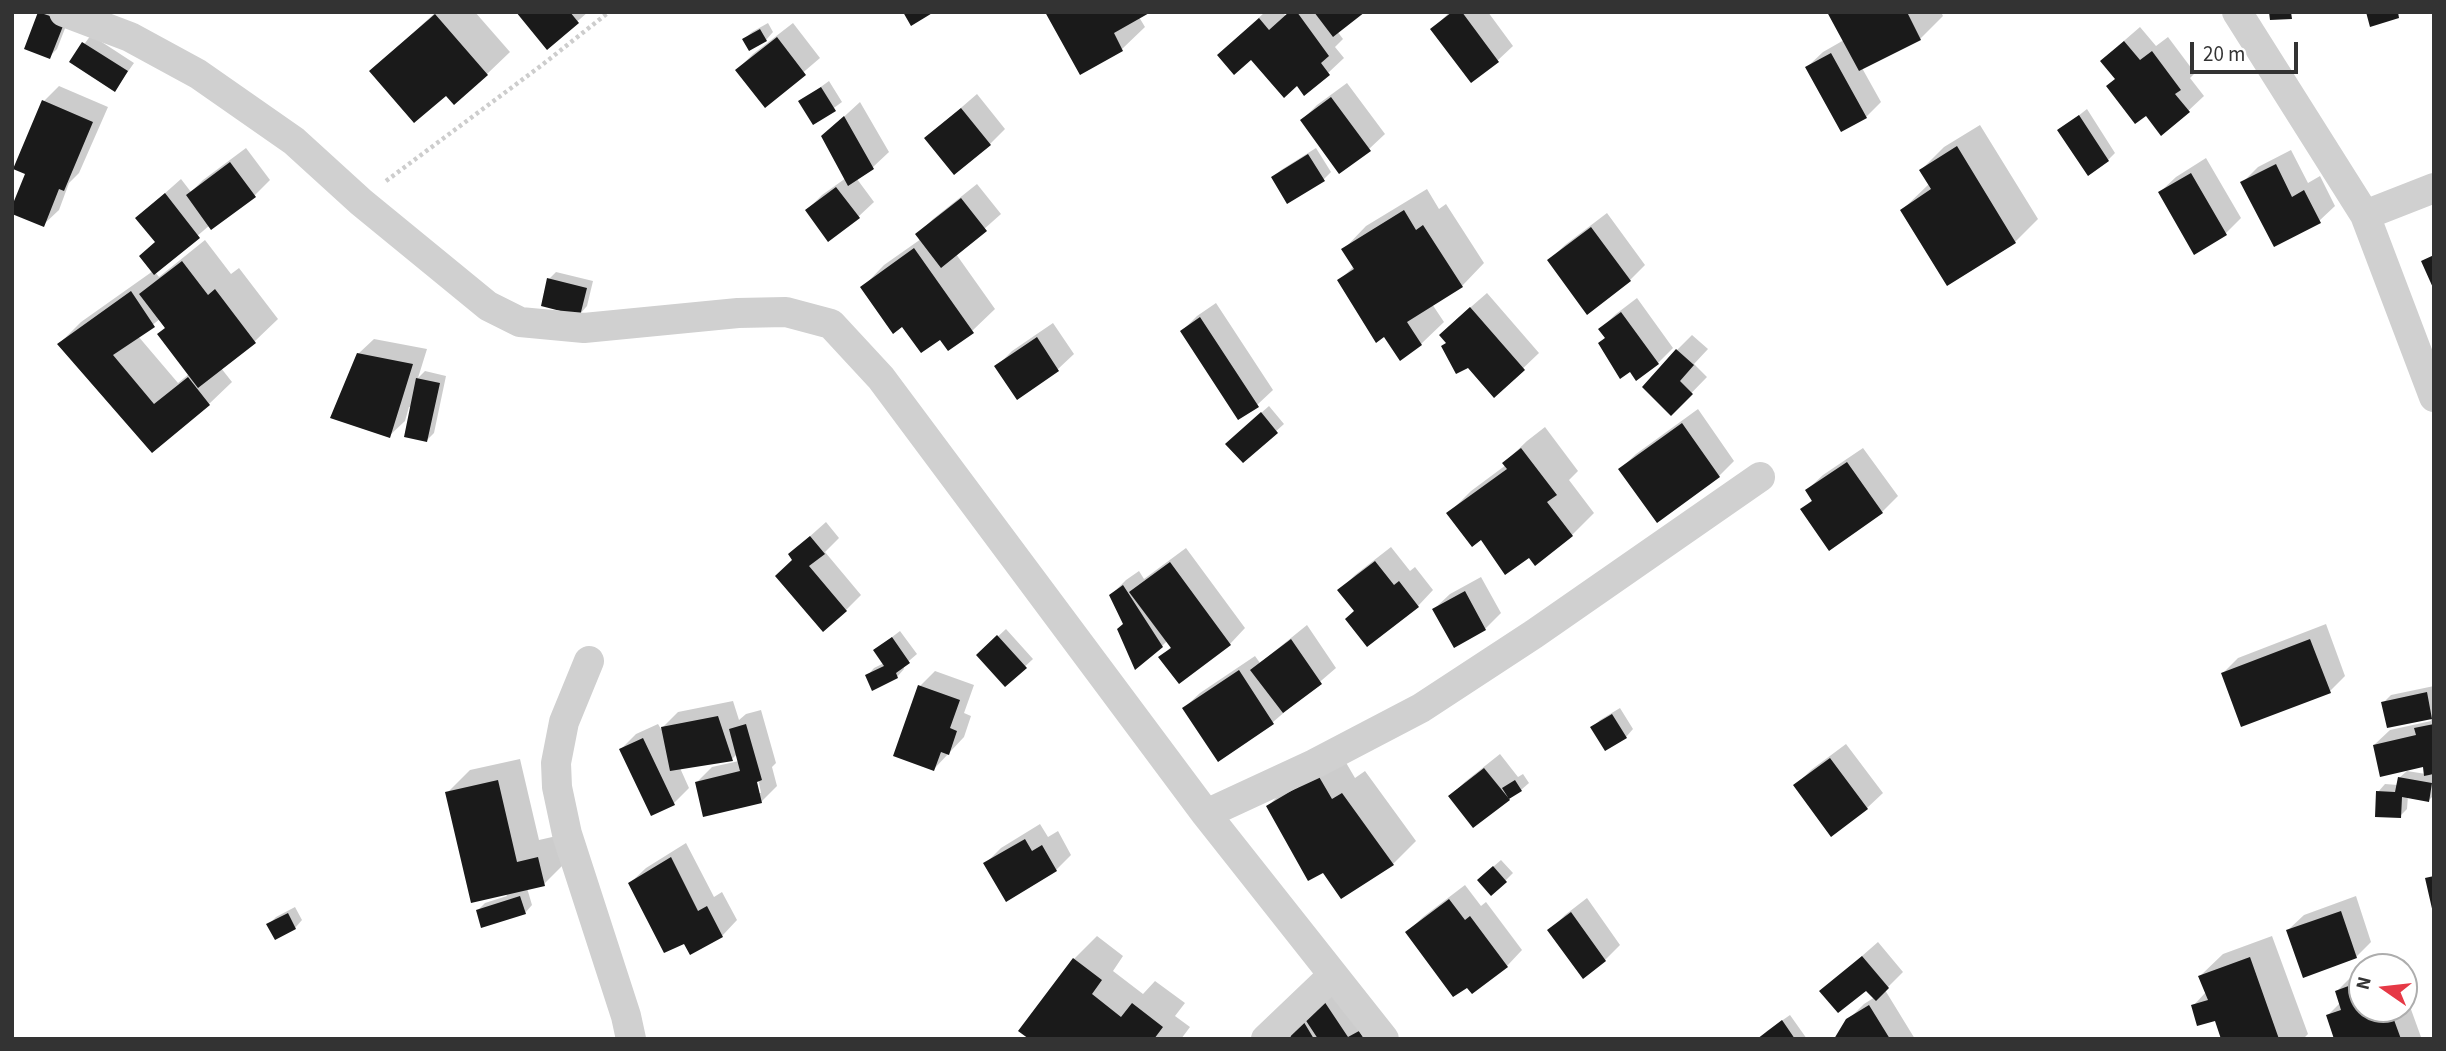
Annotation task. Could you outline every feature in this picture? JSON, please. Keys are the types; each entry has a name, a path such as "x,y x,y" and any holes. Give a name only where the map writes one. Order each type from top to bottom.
{"street":[{"path":"64,12 130,37 198,74 294,141 361,201 488,306 520,322 584,328 738,313 786,312 831,324 881,378 1206,814 1384,1039"},
{"path":"2237,12 2365,215 2434,397"},
{"path":"2365,215 2434,188"},
{"path":"1206,814 1314,764 1421,708 1534,634 1760,477"},
{"path":"589,661 564,722 556,763 557,787 567,834 631,1039"},
{"path":"1266,1039 1332,976"}],"path":[{"path":"361,201 609,12"}],"building":[{"path":"38,12 65,21 50,59 24,49"},
{"path":"516,12 570,12 579,23 547,50"},
{"path":"903,12 934,12 911,26"},
{"path":"1045,12 1151,12 1114,33 1123,51 1080,75"},
{"path":"1289,12 1297,12 1329,56 1321,63 1330,75 1304,96 1297,86 1284,98 1251,60 1234,75 1217,55 1259,18 1269,30"},
{"path":"1314,12 1365,12 1333,37"},
{"path":"1452,12 1462,12 1499,62 1471,83 1430,29"},
{"path":"1827,12 1907,12 1921,40 1859,71"},
{"path":"2269,12 2291,12 2292,19 2270,20"},
{"path":"2366,12 2398,12 2399,18 2370,27"},
{"path":"435,14 488,75 454,105 446,96 414,123 369,71"},
{"path":"760,29 767,41 749,51 742,39"},
{"path":"777,37 806,75 765,108 735,70"},
{"path":"2124,41 2140,60 2152,51 2181,90 2175,94 2190,112 2161,136 2146,116 2135,124 2106,86 2115,79 2100,61"},
{"path":"82,42 128,71 115,92 69,62"},
{"path":"1831,53 1867,118 1841,132 1805,67"},
{"path":"821,87 836,111 813,125 798,101"},
{"path":"1331,97 1371,151 1339,174 1300,120"},
{"path":"42,100 93,122 64,191 59,189 44,227 12,214 12,206 25,174 13,169"},
{"path":"961,108 991,145 954,175 924,138"},
{"path":"2079,115 2109,161 2088,176 2057,130"},
{"path":"844,116 874,169 848,186 821,136"},
{"path":"1957,146 2016,243 1947,286 1900,210 1931,189 1919,170"},
{"path":"1308,154 1325,181 1287,204 1271,177"},
{"path":"230,162 256,197 211,230 186,195"},
{"path":"2276,164 2292,197 2304,190 2321,223 2274,247 2240,182"},
{"path":"2191,173 2227,235 2194,255 2158,192"},
{"path":"836,187 860,218 828,242 805,210"},
{"path":"165,193 200,238 154,275 139,256 155,242 135,218"},
{"path":"961,198 987,231 941,268 915,234"},
{"path":"1404,210 1416,230 1423,225 1463,287 1407,322 1422,345 1400,361 1384,337 1376,343 1337,280 1354,269 1341,249"},
{"path":"1591,227 1631,281 1587,315 1547,260"},
{"path":"914,248 974,333 948,351 940,340 921,353 902,327 893,334 860,287"},
{"path":"2434,255 2434,290 2421,261"},
{"path":"182,261 208,295 215,289 256,343 198,388 157,334 165,328 139,294"},
{"path":"547,278 587,288 580,316 541,306"},
{"path":"131,291 155,327 113,355 154,404 188,377 210,405 152,453 57,344"},
{"path":"1470,307 1525,370 1494,398 1468,368 1456,374 1441,346 1446,343 1439,335"},
{"path":"1621,312 1659,364 1636,381 1630,372 1620,379 1598,343 1605,338 1598,329"},
{"path":"1200,317 1259,407 1238,420 1180,331"},
{"path":"1037,337 1059,371 1017,400 994,366"},
{"path":"1676,349 1694,365 1680,381 1693,394 1671,416 1642,387"},
{"path":"357,353 413,364 390,438 330,418"},
{"path":"416,378 440,383 427,442 404,437"},
{"path":"1261,412 1278,433 1243,463 1225,444"},
{"path":"1682,423 1720,477 1657,523 1618,469"},
{"path":"1521,448 1557,495 1547,502 1573,536 1535,566 1529,558 1505,575 1481,540 1472,547 1446,513 1507,469 1502,463"},
{"path":"1847,462 1883,513 1829,551 1800,509 1812,501 1805,490"},
{"path":"810,536 825,554 809,566 847,611 823,632 775,576 792,560 788,554"},
{"path":"1375,561 1394,585 1399,581 1419,607 1367,647 1345,619 1354,611 1337,590"},
{"path":"1170,562 1231,645 1179,684 1158,657 1171,648 1129,592"},
{"path":"1123,585 1163,647 1135,670 1117,629 1123,624 1109,595"},
{"path":"1465,591 1486,630 1454,648 1432,609"},
{"path":"997,635 1027,668 1005,687 976,655"},
{"path":"892,637 910,663 896,673 898,678 872,691 865,675 884,666 873,650"},
{"path":"1291,639 1322,684 1283,713 1250,670"},
{"path":"2310,639 2331,693 2241,727 2221,673"},
{"path":"1239,670 1274,724 1218,762 1182,708"},
{"path":"918,685 960,700 950,728 957,731 949,755 941,752 934,771 893,756"},
{"path":"2427,692 2432,719 2387,728 2381,702"},
{"path":"1612,714 1627,738 1605,751 1590,727"},
{"path":"718,716 733,761 670,771 661,727"},
{"path":"746,724 762,780 757,782 762,803 703,817 695,782 740,771 729,729"},
{"path":"2434,724 2434,774 2424,776 2423,767 2380,777 2373,745 2416,735 2414,728"},
{"path":"643,738 675,805 651,816 619,749"},
{"path":"1830,758 1868,809 1831,837 1793,785"},
{"path":"1484,768 1510,800 1473,828 1448,796"},
{"path":"1318,775 1332,799 1342,793 1394,865 1341,899 1323,873 1308,881 1266,806"},
{"path":"2398,777 2432,783 2429,802 2402,797 2401,818 2375,817 2376,791 2395,792"},
{"path":"498,780 517,862 538,857 545,886 471,903 445,792"},
{"path":"1515,780 1522,791 1509,799 1502,788"},
{"path":"1025,839 1032,851 1042,845 1057,871 1006,902 983,863"},
{"path":"671,857 698,911 707,906 723,937 690,955 684,944 664,953 628,883"},
{"path":"1493,866 1507,882 1491,896 1477,880"},
{"path":"2434,876 2434,913 2433,913 2425,878"},
{"path":"520,896 526,914 481,928 476,910"},
{"path":"1449,899 1465,920 1470,916 1508,967 1472,994 1467,988 1453,997 1405,932"},
{"path":"2341,911 2355,953 2348,953 2348,961 2303,978 2286,930"},
{"path":"1571,912 1606,961 1583,979 1547,930"},
{"path":"288,913 296,929 275,940 266,924"},
{"path":"1862,956 1889,988 1876,1001 1866,991 1838,1013 1819,991"},
{"path":"2250,957 2279,1039 2221,1039 2215,1021 2197,1026 2191,1005 2208,1000 2198,976"},
{"path":"1073,958 1102,980 1092,994 1121,1017 1132,1003 1163,1027 1154,1039 1029,1039 1018,1031"},
{"path":"2348,986 2348,1023 2395,1023 2401,1039 2334,1039 2326,1015 2341,1010 2335,991"},
{"path":"1322,998 1348,1037 1359,1031 1364,1039 1318,1039 1301,1013"},
{"path":"1869,1005 1890,1039 1834,1039 1846,1019"},
{"path":"1302,1019 1314,1039 1292,1039 1286,1029"},
{"path":"1782,1020 1795,1039 1757,1039"}]}
